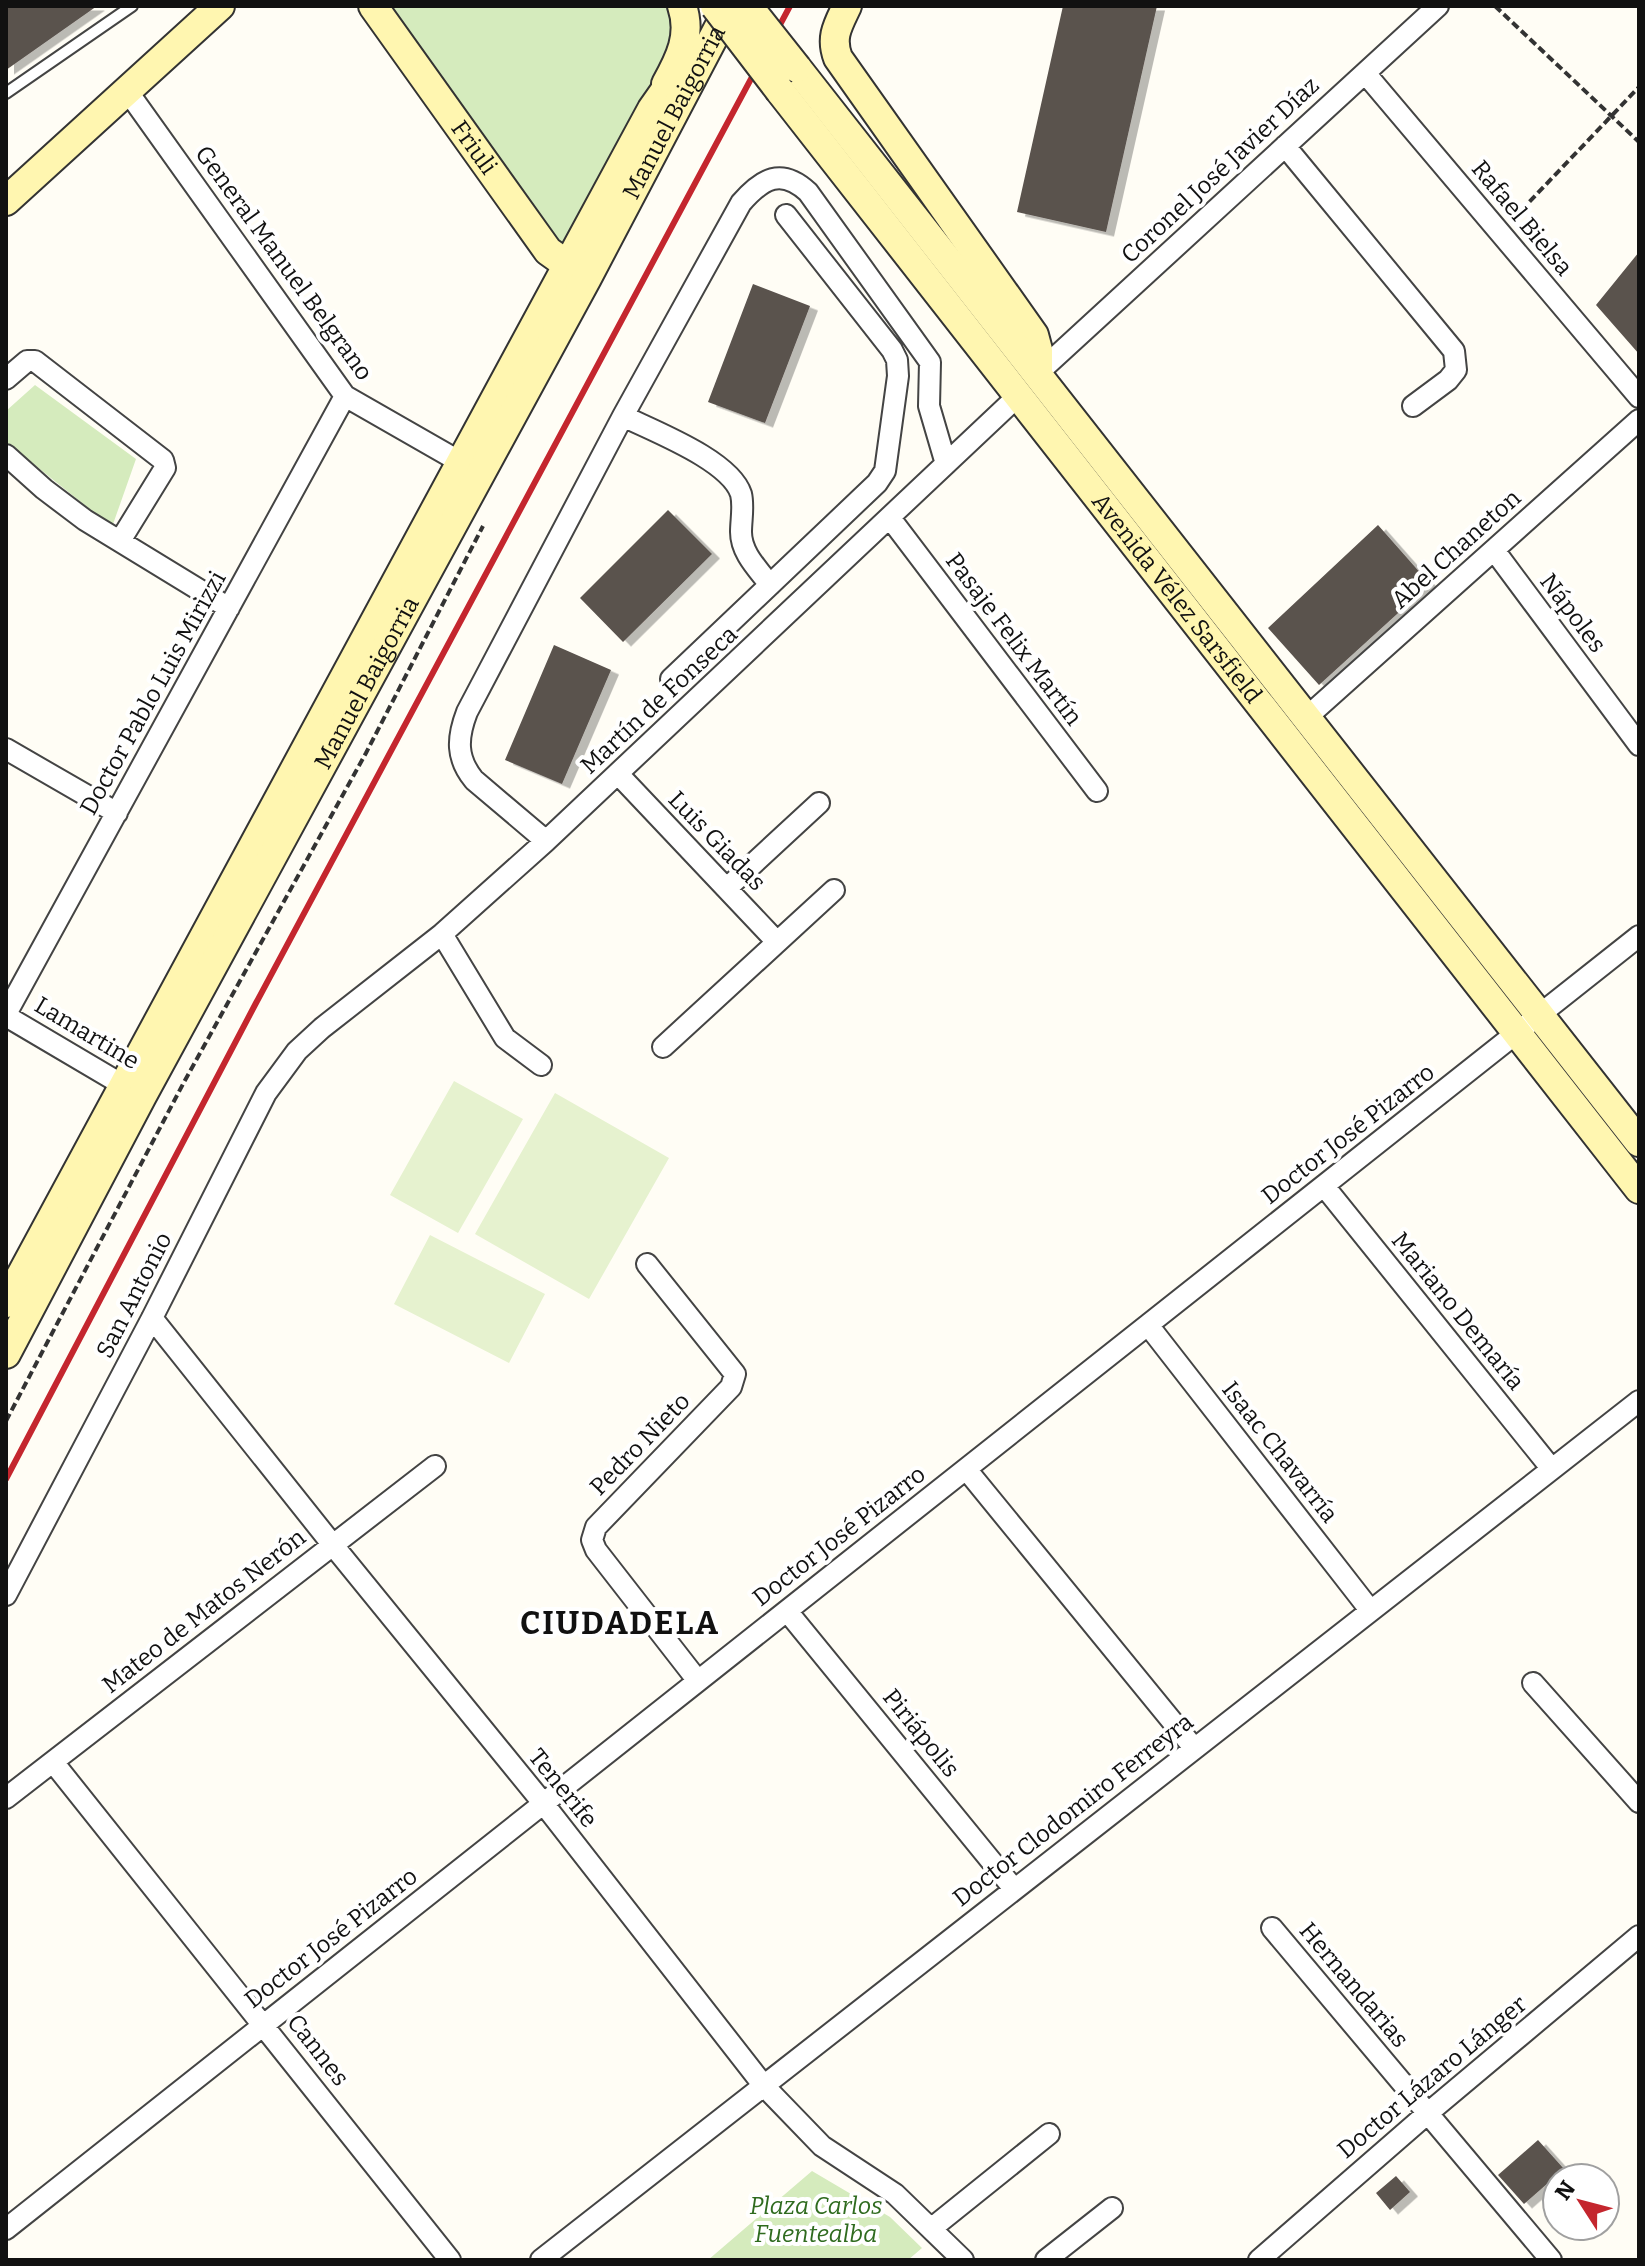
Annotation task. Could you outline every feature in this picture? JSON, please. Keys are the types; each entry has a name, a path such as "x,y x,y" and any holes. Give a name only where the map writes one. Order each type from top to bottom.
{"main road":[{"name":"Friuli","path":"373,6 548,251 578,272"},
{"path":"652,109 684,48 687,22 682,6"},
{"name":"Avenida Vélez Sarsfield","path":"748,6 789,80 1019,395 1528,1024 1639,1142"},
{"path":"6,201 217,7"},
{"name":"Manuel Baigorria","path":"6,1303 132,1090 720,14"},
{"name":"Manuel Baigorria","path":"6,1354 132,1090 462,463 578,272 652,109 720,14"},
{"name":"Avenida Vélez Sarsfield","path":"720,14 789,80 1038,373 1307,717 1528,1024 1639,1189"},
{"path":"841,18 833,46 838,58 1034,335 1038,350 1038,373"}],"street":[{"name":"Coronel José Javier Díaz","path":"1038,373 1438,6"},
{"name":"Rafael Bielsa","path":"1365,73 1639,397"},
{"name":"General Manuel Belgrano","path":"128,92 345,396 462,463"},
{"path":"1285,146 1454,351 1456,370 1448,380 1413,406"},
{"path":"546,841 466,771 461,759 460,730 623,416 741,203 762,183 775,178 786,179 808,192 930,362 929,406 946,464"},
{"path":"671,679 877,483 885,471 898,376 897,360 786,215"},
{"path":"6,379 27,361 35,361 163,460 165,468 120,541"},
{"name":"Martín de Fonseca","path":"322,1028 442,934 619,775 1019,395"},
{"name":"Doctor Pablo Luis Mirizzi","path":"6,1015 345,396"},
{"path":"623,416 699,454 737,485 742,497 741,536 745,552 770,585"},
{"name":"Abel Chaneton","path":"1307,717 1639,420"},
{"path":"6,455 66,506 229,608"},
{"name":"Pasaje Felix Martín","path":"890,518 1097,791"},
{"name":"Nápoles","path":"1494,550 1639,745"},
{"path":"6,749 117,813"},
{"name":"Luis Giadas","path":"619,775 777,942"},
{"path":"727,888 819,803"},
{"path":"663,1047 834,890"},
{"path":"442,934 505,1038 541,1065"},
{"name":"Doctor José Pizarro","path":"6,2229 1639,936"},
{"name":"Lamartine","path":"6,1015 132,1090"},
{"name":"San Antonio","path":"6,1595 266,1093 297,1051 322,1028"},
{"name":"Mariano Demaría","path":"1324,1186 1551,1468"},
{"name":"Pedro Nieto","path":"647,1264 735,1374 731,1387 596,1527 592,1540 596,1550 698,1681"},
{"name":"Tenerife","path":"152,1318 543,1803 764,2086 836,2158 895,2194 932,2228 950,2256"},
{"name":"Isaac Chavarría","path":"1148,1325 1370,1610"},
{"name":"Doctor Clodomiro Ferreyra","path":"541,2260 1639,1401"},
{"name":"Mateo de Matos Nerón","path":"6,1798 435,1466"},
{"path":"966,1469 1194,1748"},
{"name":"Piriápolis","path":"787,1611 1014,1889"},
{"path":"1533,1683 1639,1802"},
{"name":"Cannes","path":"53,1762 450,2260"},
{"name":"Hernandarias","path":"1272,1928 1551,2260"},
{"name":"Doctor Lázaro Lánger","path":"1259,2260 1639,1936"},
{"path":"932,2228 1049,2134"},
{"path":"1046,2260 1112,2208"}],"lane":[{"path":"6,93 132,6"}],"path":[{"path":"1495,6 1639,142"},
{"path":"1500,232 1639,87"},
{"path":"6,1421 183,1084 366,753 488,516"}],"green space":[{"path":"373,6 682,6 687,22 569,266"},
{"path":"35,385 136,459 112,527 6,442 6,411"},
{"path":"454,1081 523,1119 458,1233 390,1195"},
{"path":"555,1093 669,1158 589,1299 475,1234"},
{"path":"430,1235 545,1294 509,1363 394,1304"},
{"name":"Plaza Carlos Fuentealba","path":"812,2171 890,2217 922,2248 908,2260 708,2260"}],"building":[{"path":"6,6 97,6 6,70"},
{"path":"1063,6 1157,6 1106,232 1017,212"},
{"path":"1639,252 1639,354 1596,305"},
{"path":"753,284 810,306 765,423 708,402"},
{"path":"668,510 712,554 623,642 580,598"},
{"path":"1378,525 1430,584 1319,685 1268,628"},
{"path":"554,645 611,670 562,784 505,760"},
{"path":"1538,2140 1558,2162 1541,2162 1541,2189 1524,2204 1498,2175"},
{"path":"1396,2176 1410,2192 1390,2210 1376,2193"}],"railway":[{"path":"6,1479 256,1003 790,6"}],"district":[{"name":"CIUDADELA","path":"620,1623"}]}
